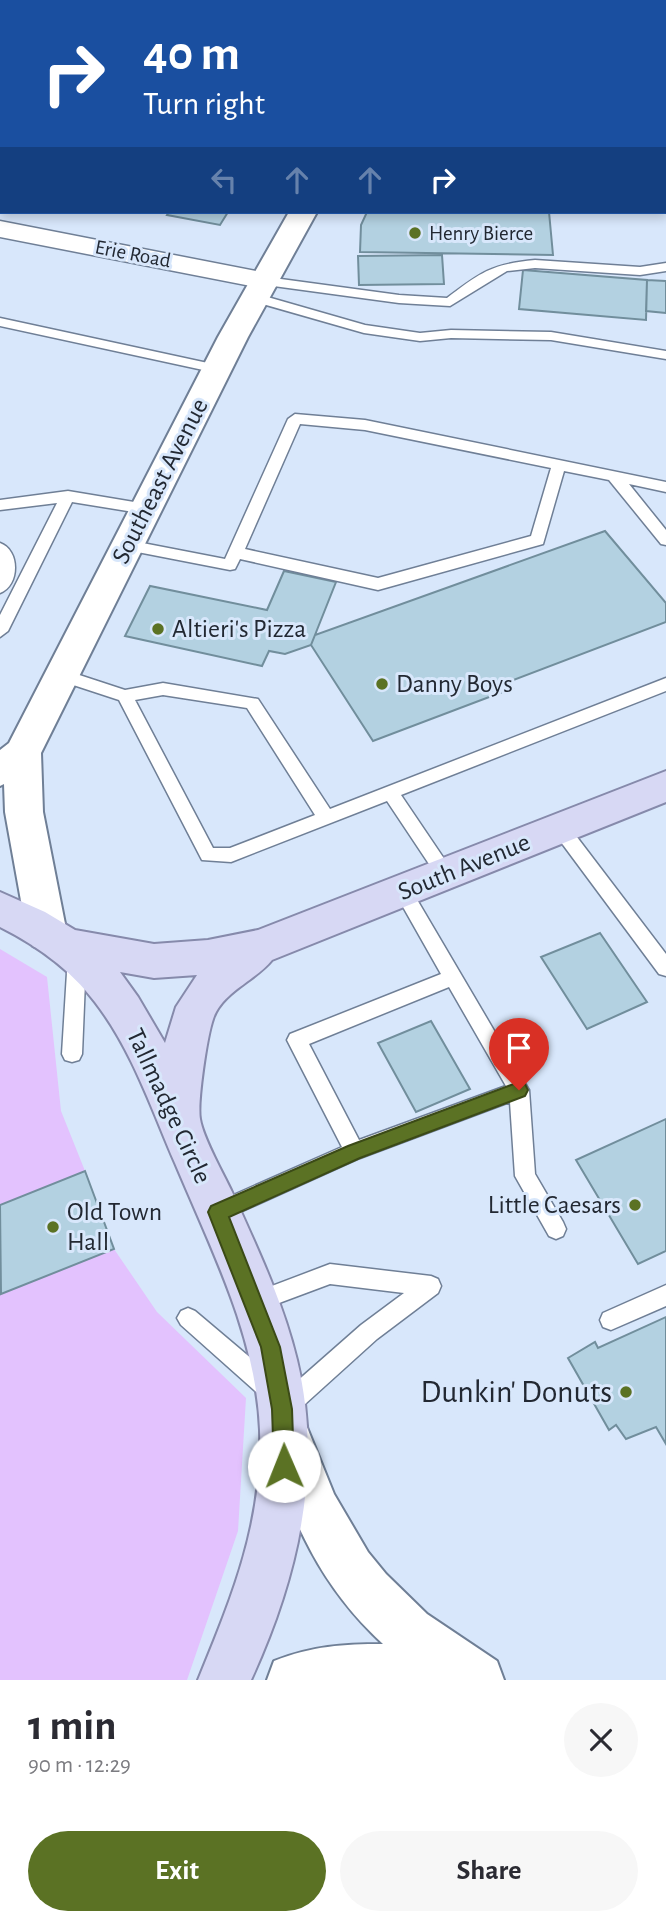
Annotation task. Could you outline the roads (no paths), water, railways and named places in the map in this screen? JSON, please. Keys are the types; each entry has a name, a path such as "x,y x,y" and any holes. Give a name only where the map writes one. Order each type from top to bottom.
{"main road":[{"name":"South Avenue","path":"63,945 153,961 208,957 261,947 666,786"},
{"name":"Tallmadge Circle","path":"0,909 63,945 96,972 123,1008 178,1119 255,1302 270,1347 282,1412 284,1466 280,1508 263,1583 243,1642 224,1680"},
{"name":"South Avenue","path":"178,1119 189,1031 198,1006 214,986 261,947"}],"street":[{"name":"Southeast Avenue","path":"63,945 11,762 61,675 217,369 302,214"},
{"name":"Erie Road","path":"0,229 261,289"},
{"path":"282,1412 321,1522 355,1577 413,1634 469,1675"},
{"path":"293,1680 334,1670 469,1675"}],"lane":[{"path":"261,289 364,329 419,337 450,318 478,281 504,267 535,264 640,271 666,267"},
{"path":"261,289 399,299 450,318 666,355"},
{"path":"0,322 217,369"},
{"path":"127,545 230,565 295,419 365,425 666,487"},
{"path":"236,553 378,584 538,540 559,464"},
{"path":"614,476 666,540"},
{"path":"0,505 68,496 146,509"},
{"path":"0,631 68,496"},
{"path":"0,548 8,559 7,572 0,587"},
{"path":"61,675 125,696 163,689 252,703 326,817"},
{"path":"125,696 208,855 231,855 666,684"},
{"path":"390,792 444,874"},
{"path":"561,829 666,968"},
{"path":"403,891 519,1090 525,1176 556,1230"},
{"path":"63,945 72,1054"},
{"path":"354,1152 297,1040 454,977"},
{"path":"218,1212 354,1152 519,1090"},
{"path":"188,1318 282,1412 369,1332 431,1286 330,1274 255,1302"},
{"path":"611,1320 666,1295"}],"place":[{"name":"Henry Bierce","path":"415,233"},
{"name":"Altieri's Pizza","path":"158,629"},
{"name":"Danny Boys","path":"382,684"},
{"name":"Little Caesars","path":"635,1205"},
{"name":"Old Town Hall","path":"53,1227"},
{"name":"Dunkin' Donuts","path":"626,1392"}]}
